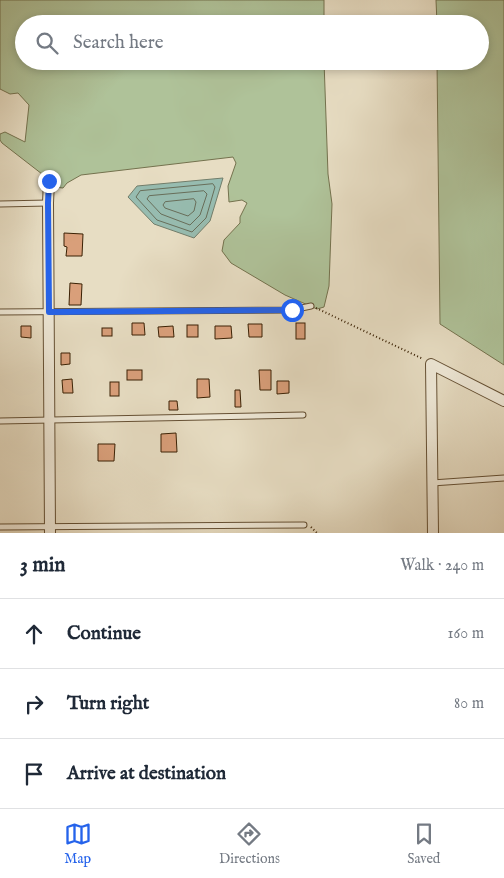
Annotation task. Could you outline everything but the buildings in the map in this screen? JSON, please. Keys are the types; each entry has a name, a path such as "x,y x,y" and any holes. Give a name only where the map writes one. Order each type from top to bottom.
{"street":[{"path":"49,181 50,530"},
{"path":"432,533 432,364 504,401"}],"lane":[{"path":"0,204 48,203"},
{"path":"0,312 292,310 311,306"},
{"path":"0,421 303,415"},
{"path":"431,484 504,478"},
{"path":"0,527 50,530 304,525"}],"path":[{"path":"311,306 432,364"}],"green space":[{"path":"0,0 324,0 324,15 15,15 15,70 324,70 328,174 332,204 329,286 324,307 317,309 285,295 231,263 222,251 224,240 240,223 240,217 247,203 242,200 229,202 228,186 236,163 233,157 81,175 67,183 63,188 54,187 42,174 0,140 0,134 5,132 25,142 29,105 18,93 10,94 0,89"},
{"path":"436,0 504,0 504,365 440,324 437,70 489,70 489,15 437,15"}],"water":[{"path":"223,178 210,221 194,238 154,224 128,197 137,186"}],"route":[{"path":"49,181 49,312 292,310"}]}
